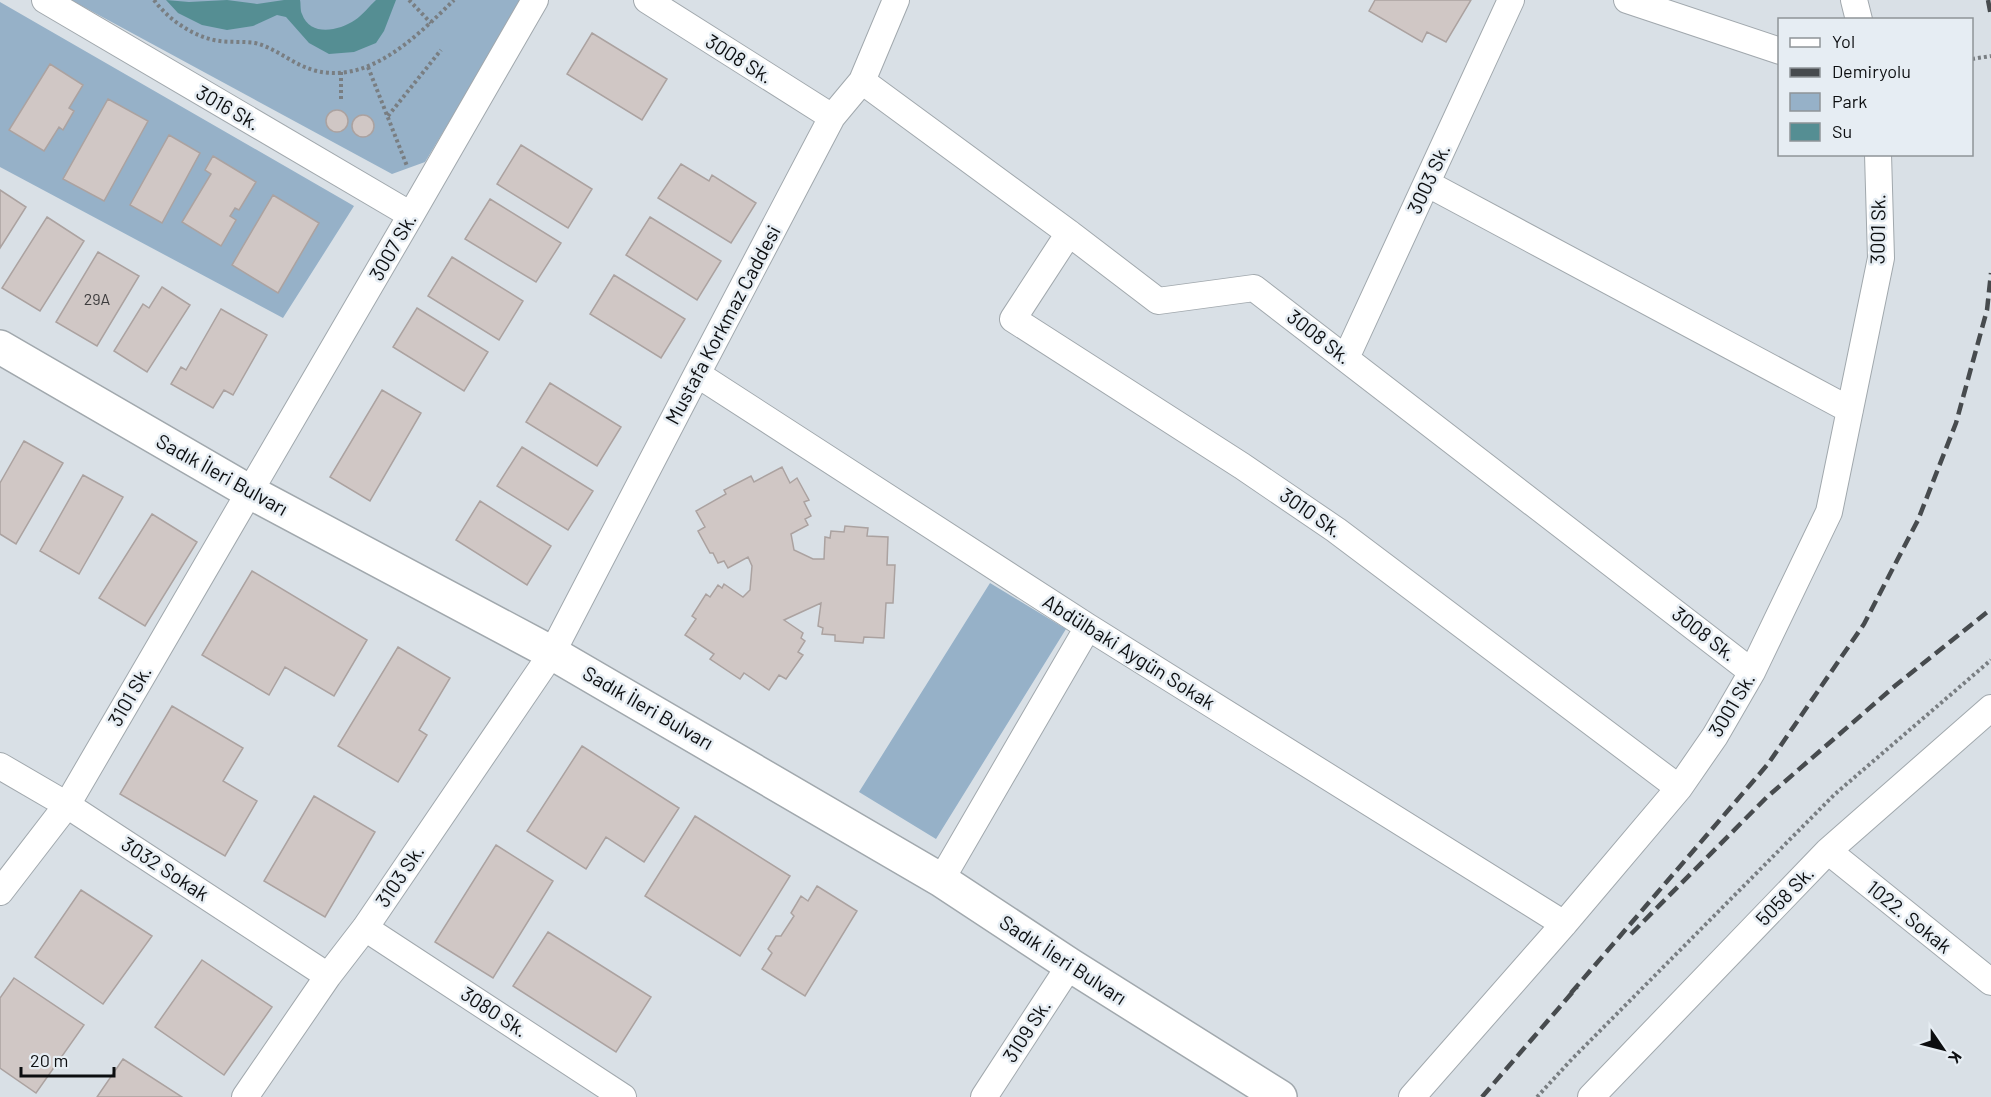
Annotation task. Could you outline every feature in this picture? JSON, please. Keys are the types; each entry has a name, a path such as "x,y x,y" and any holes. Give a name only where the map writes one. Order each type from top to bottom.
{"main road":[{"name":"Sadık İleri Bulvarı","path":"0,347 250,492 552,653 941,879 1070,965 1280,1097"}],"street":[{"name":"3016 Sk.","path":"45,0 416,208"},
{"name":"3007 Sk.","path":"250,492 535,0"},
{"name":"3008 Sk.","path":"647,0 832,117"},
{"name":"Mustafa Korkmaz Caddesi","path":"552,653 832,117 862,81 896,0"},
{"name":"3003 Sk.","path":"1346,358 1511,0"},
{"path":"1627,0 1778,51"},
{"path":"1854,0 1858,18"},
{"name":"3008 Sk.","path":"862,81 1158,301 1254,288 1752,672"},
{"name":"3001 Sk.","path":"1412,1097 1564,924 1678,788 1714,736 1752,672 1829,512 1881,258 1878,156"},
{"path":"1428,184 1850,410"},
{"name":"3010 Sk.","path":"1069,233 1013,319 1242,466 1336,530 1678,788"},
{"name":"Abdülbaki Aygün Sokak","path":"696,374 1088,627 1564,924"},
{"name":"3101 Sk.","path":"0,892 67,804 250,492"},
{"path":"941,879 1088,627"},
{"name":"3103 Sk.","path":"244,1097 328,976 365,928 552,653"},
{"name":"5058 Sk.","path":"1591,1097 1828,852 1991,708"},
{"name":"3032 Sokak","path":"0,766 67,804 328,976"},
{"name":"1022. Sokak","path":"1828,852 1991,982"},
{"name":"3080 Sk.","path":"365,928 623,1097"},
{"name":"3109 Sk.","path":"984,1097 1070,965"}],"path":[{"path":"154,0 189,31 215,40 254,43 272,48 280,55 314,70 331,74 368,67 412,40 454,0"},
{"path":"409,0 431,22"},
{"path":"388,117 441,50"},
{"path":"1973,59 1991,56"},
{"path":"368,67 388,117 416,208"},
{"path":"341,72 341,102"},
{"path":"1537,1097 1835,794 1991,660"}],"green space":[{"path":"71,0 523,0 425,162 392,174"},
{"path":"0,2 354,206 283,318 0,167"},
{"path":"990,583 1066,629 936,839 859,792"}],"water":[{"path":"166,0 189,2 227,0 257,4 300,0 301,12 306,21 311,26 326,30 341,27 355,20 376,0 396,0 384,31 376,43 354,52 329,54 309,43 286,17 277,15 253,26 227,30 202,25 178,13"}],"building":[{"path":"1375,0 1471,0 1446,42 1427,32 1422,42 1369,11"},
{"path":"592,33 667,79 642,120 567,74"},
{"path":"50,64 83,85 69,108 74,111 63,130 59,127 44,151 9,130"},
{"path":"108,99 148,121 104,201 63,179"},
{"path":"337,110 345,113 348,121 345,129 337,132 329,129 326,121 329,113"},
{"path":"363,115 373,122 374,126 367,136 363,137 353,130 352,126 359,116"},
{"path":"169,135 200,153 162,223 130,205"},
{"path":"521,145 592,189 568,228 497,184"},
{"path":"213,156 256,182 239,210 235,208 230,216 236,220 221,246 182,222 211,174 205,170"},
{"path":"681,164 709,181 712,175 756,203 731,243 658,198"},
{"path":"0,190 26,207 0,248"},
{"path":"273,195 319,223 278,293 232,265"},
{"path":"490,199 561,243 536,282 465,239"},
{"path":"47,217 84,241 40,311 2,288"},
{"path":"650,217 721,261 697,300 626,255"},
{"path":"98,252 139,276 97,346 56,322"},
{"path":"452,257 523,301 499,340 428,296"},
{"path":"614,275 685,319 661,358 590,314"},
{"path":"162,287 190,305 147,372 114,351 143,304 149,308"},
{"path":"417,308 488,352 464,391 393,347"},
{"path":"221,309 267,335 233,395 224,390 213,408 171,384 181,367 186,370"},
{"path":"550,383 621,427 597,466 526,422"},
{"path":"382,390 421,413 370,501 330,477"},
{"path":"24,441 63,463 16,544 0,534 0,483"},
{"path":"522,447 593,491 568,530 497,486"},
{"path":"782,467 790,483 797,478 809,500 804,502 811,516 805,519 808,525 791,534 794,550 813,559 824,559 825,537 830,538 831,531 844,532 845,526 868,528 867,536 888,537 887,565 895,565 893,603 886,603 884,638 864,637 863,643 835,641 835,635 822,634 823,628 818,626 821,603 784,620 803,633 801,638 805,641 798,652 803,655 786,679 779,675 769,690 744,673 740,679 710,659 714,654 685,635 696,619 692,616 706,594 710,597 718,585 722,588 724,584 743,597 750,590 752,566 748,557 728,568 724,561 718,563 698,531 705,527 696,511 726,494 724,490 751,476 754,482"},
{"path":"83,475 123,497 79,574 40,551"},
{"path":"480,501 551,546 527,585 456,540"},
{"path":"152,514 197,542 145,626 99,598"},
{"path":"252,571 367,640 334,696 285,667 269,695 202,655"},
{"path":"398,647 450,678 419,730 427,735 398,782 338,746"},
{"path":"172,706 243,748 223,781 257,801 225,856 120,794"},
{"path":"582,746 679,808 644,862 606,837 586,869 527,831"},
{"path":"314,796 375,832 325,917 264,881"},
{"path":"695,816 790,876 740,956 645,896"},
{"path":"496,845 553,881 493,978 435,942"},
{"path":"817,886 857,911 805,996 762,969 772,953 768,949 776,936 781,936 794,916 791,913 801,896 808,901"},
{"path":"81,890 152,936 103,1004 35,957"},
{"path":"548,932 651,997 616,1052 513,986"},
{"path":"202,960 272,1007 224,1075 155,1027"},
{"path":"14,978 84,1025 36,1093 0,1068 0,998"},
{"path":"123,1059 182,1097 97,1097"}],"railway":[{"path":"1988,0 1991,16"},
{"path":"1571,993 1768,764 1864,624 1918,520 1956,423 1987,310 1991,273"},
{"path":"1631,934 1767,797 1896,685 1991,609"},
{"path":"1482,1097 1577,987"}]}
